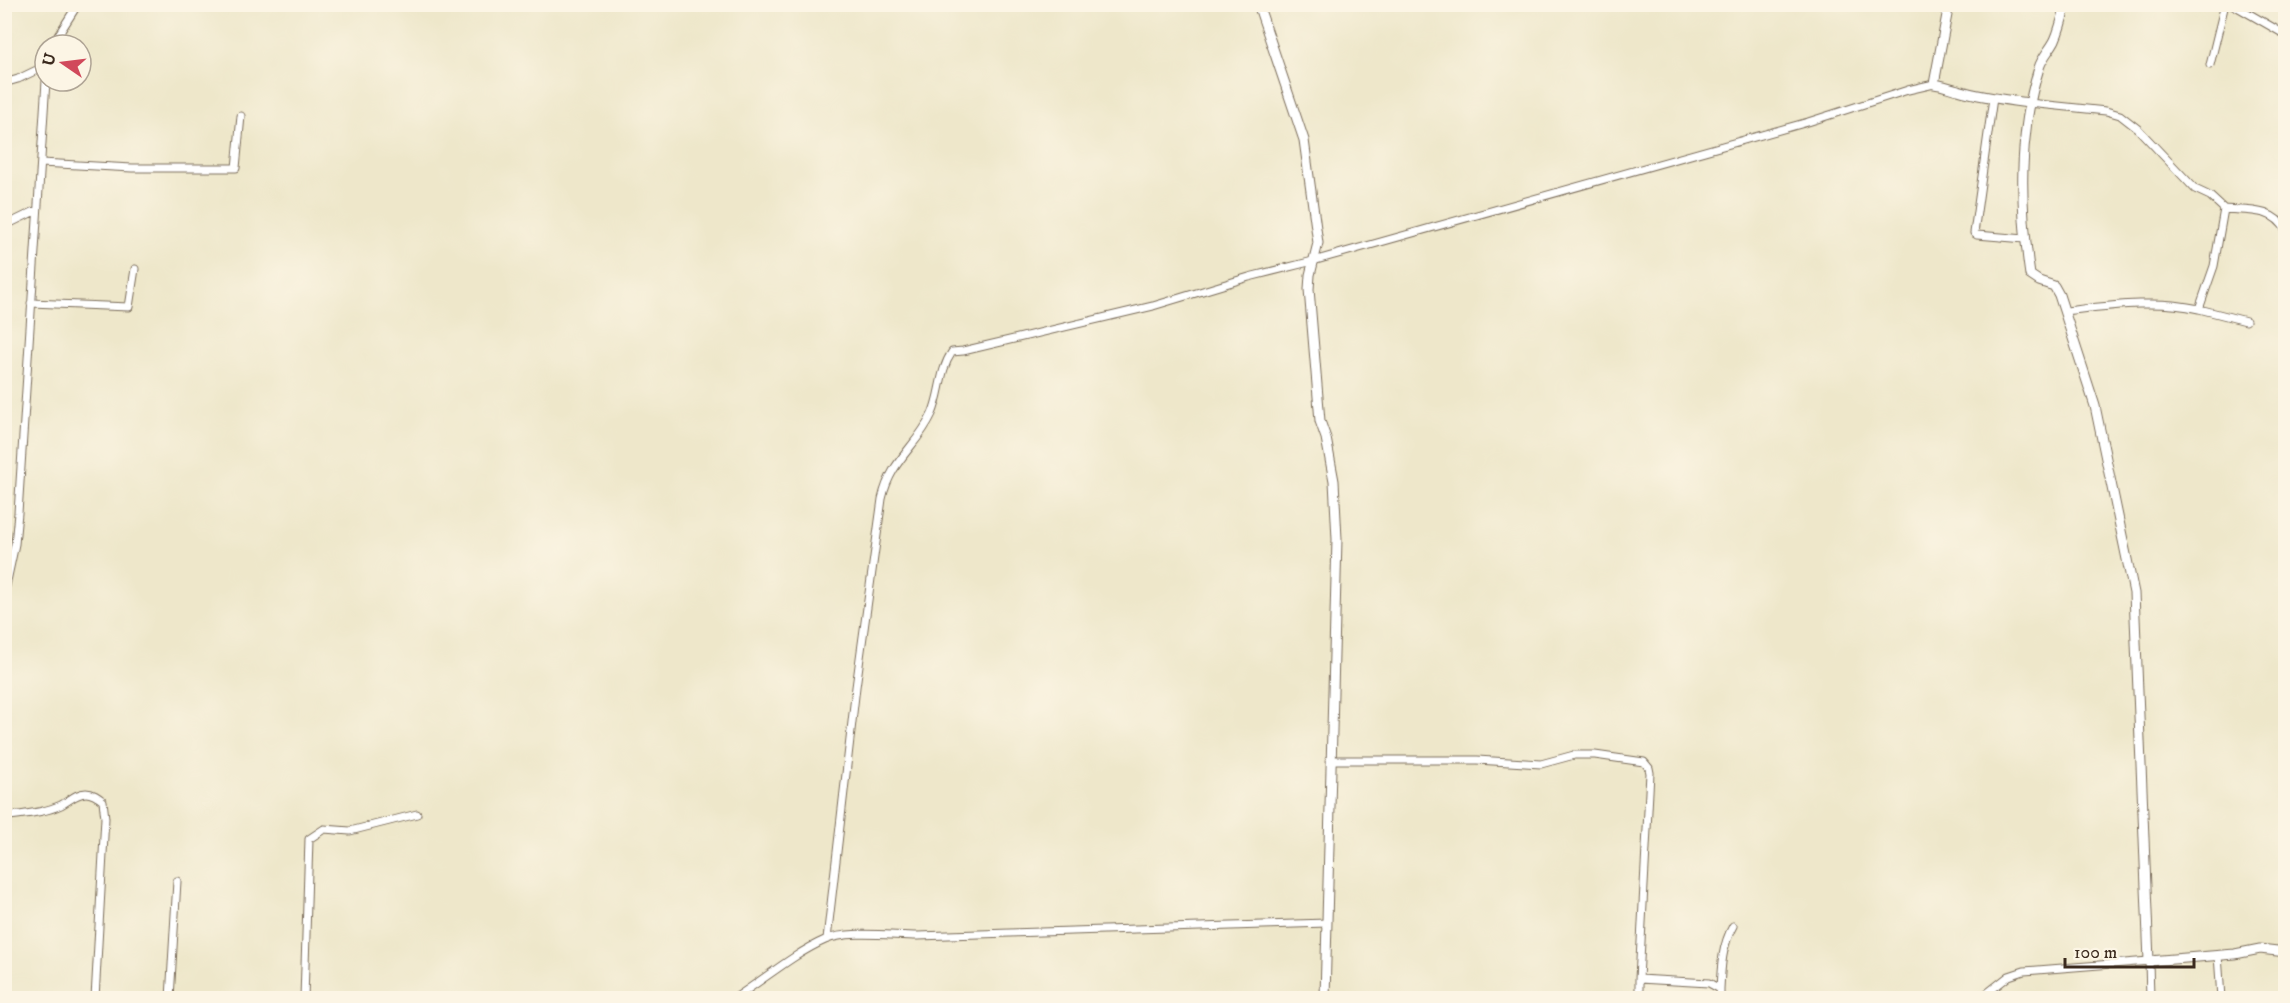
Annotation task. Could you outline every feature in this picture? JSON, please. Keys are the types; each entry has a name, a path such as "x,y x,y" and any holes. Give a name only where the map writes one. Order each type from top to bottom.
{"street":[{"path":"60,33 78,4"},
{"path":"1258,4 1304,140 1318,243 1309,289 1320,421 1333,469 1336,493 1337,538 1326,999"},
{"path":"1934,84 1949,4"},
{"path":"2066,4 2055,39 2039,66 2029,103 2023,163 2022,213 2030,275 2054,286 2065,311 2095,406 2134,593 2150,999"},
{"path":"2210,65 2225,4"},
{"path":"2232,4 2286,34"},
{"path":"4,83 18,80 33,72"},
{"path":"827,939 856,687 882,499 889,475 928,422 933,411 945,362 952,352 974,349 1119,314 1808,122 1934,84 1994,98 2106,111 2120,115 2138,129 2195,189 2210,196 2224,209 2271,214 2278,219 2286,231"},
{"path":"4,595 15,544 45,93"},
{"path":"1994,98 1974,233 2025,239"},
{"path":"41,164 132,168 236,168 241,116"},
{"path":"2199,309 2214,266 2224,209"},
{"path":"4,226 37,210"},
{"path":"31,303 129,307 135,269"},
{"path":"2065,311 2116,305 2176,305 2246,321"},
{"path":"1332,760 1477,760 1540,764 1574,755 1595,755 1647,765 1650,773 1639,979 1640,999"},
{"path":"4,817 45,810 87,793 103,801 105,818 95,999"},
{"path":"304,999 309,839 324,829 350,831 417,814"},
{"path":"170,999 177,881"},
{"path":"735,999 797,956 827,939 851,936 918,936 1327,923"},
{"path":"1720,999 1723,954 1732,926"},
{"path":"1982,999 2009,976 2024,971 2218,955 2260,949 2286,952"},
{"path":"2218,955 2221,999"},
{"path":"1639,979 1709,983 1720,989"}]}
